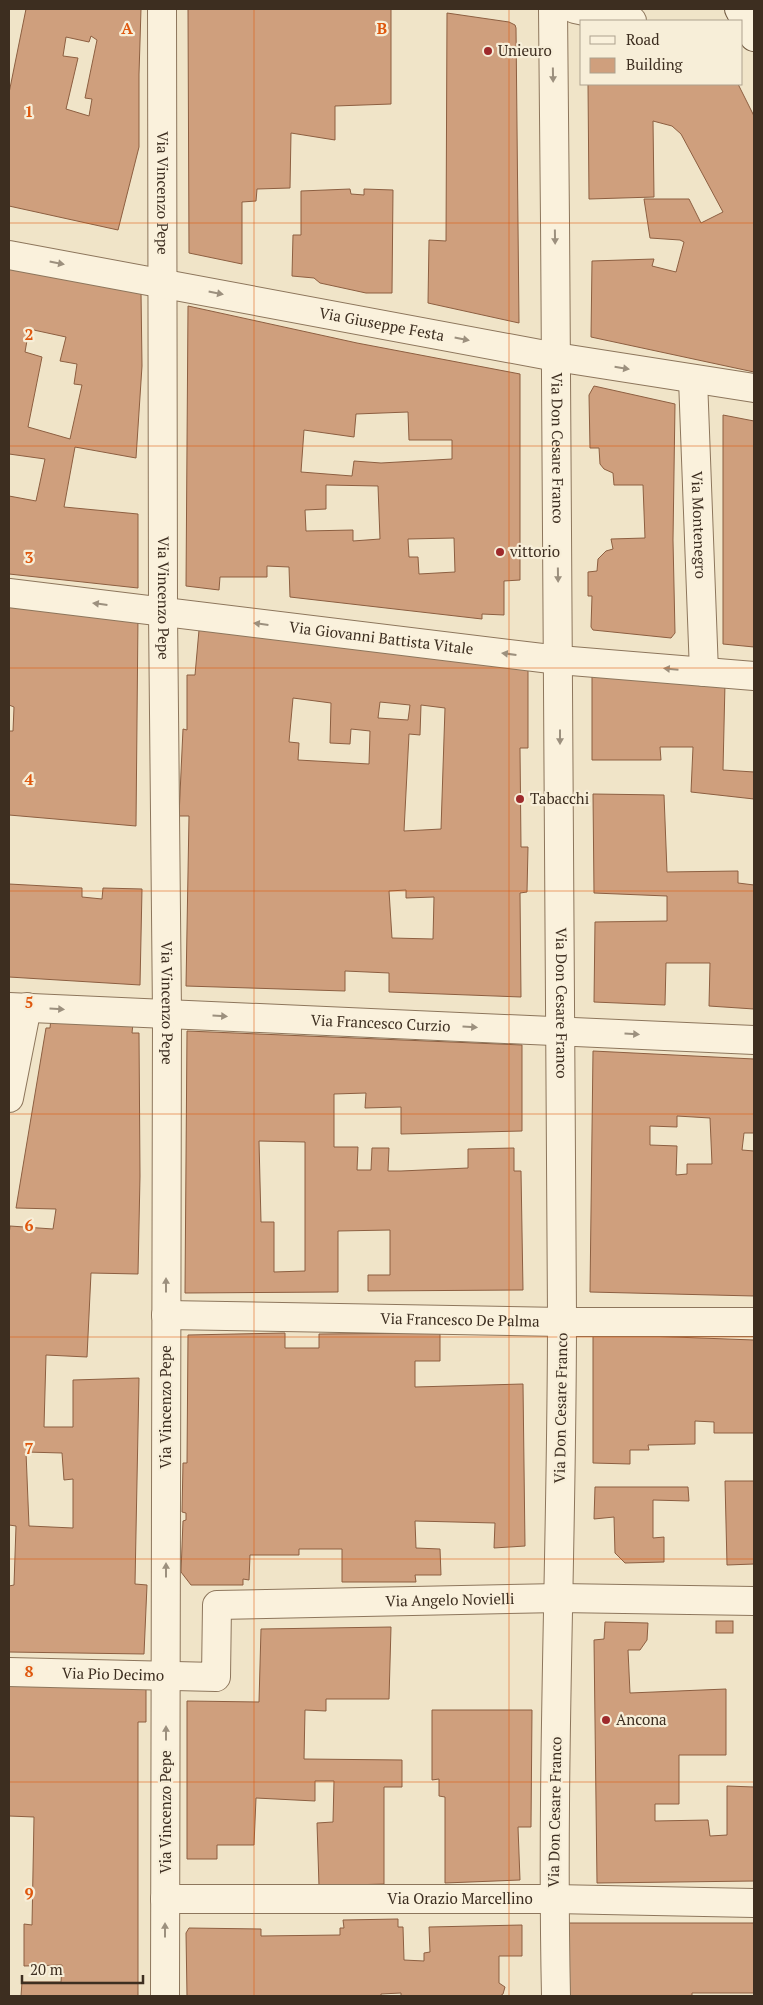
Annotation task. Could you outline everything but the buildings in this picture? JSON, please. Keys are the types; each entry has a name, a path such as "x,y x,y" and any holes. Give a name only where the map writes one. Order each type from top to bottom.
{"street":[{"name":"Via Vincenzo Pepe","path":"162,9 163,612 168,1014 165,1996"},
{"name":"Via Don Cesare Franco","path":"553,9 559,660 562,1322 554,1899 556,1996"},
{"path":"575,9 627,20"},
{"path":"739,9 754,37"},
{"name":"Via Giuseppe Festa","path":"9,254 556,357 754,388"},
{"name":"Via Montenegro","path":"693,379 704,672"},
{"name":"Via Giovanni Battista Vitale","path":"9,593 559,660 754,676"},
{"path":"9,1098 18,1007"},
{"name":"Via Francesco Curzio","path":"18,1007 754,1040"},
{"name":"Via Francesco De Palma","path":"166,1315 562,1322 754,1322"},
{"name":"Via Angelo Novielli","path":"216,1677 218,1605 559,1598 754,1601"},
{"name":"Via Pio Decimo","path":"9,1672 216,1677"},
{"name":"Via Orazio Marcellino","path":"165,1899 554,1899 754,1903"}],"place":[{"name":"Unieuro","path":"488,51"},
{"name":"vittorio","path":"500,552"},
{"name":"Tabacchi","path":"520,799"},
{"name":"Ancona","path":"606,1720"}]}
